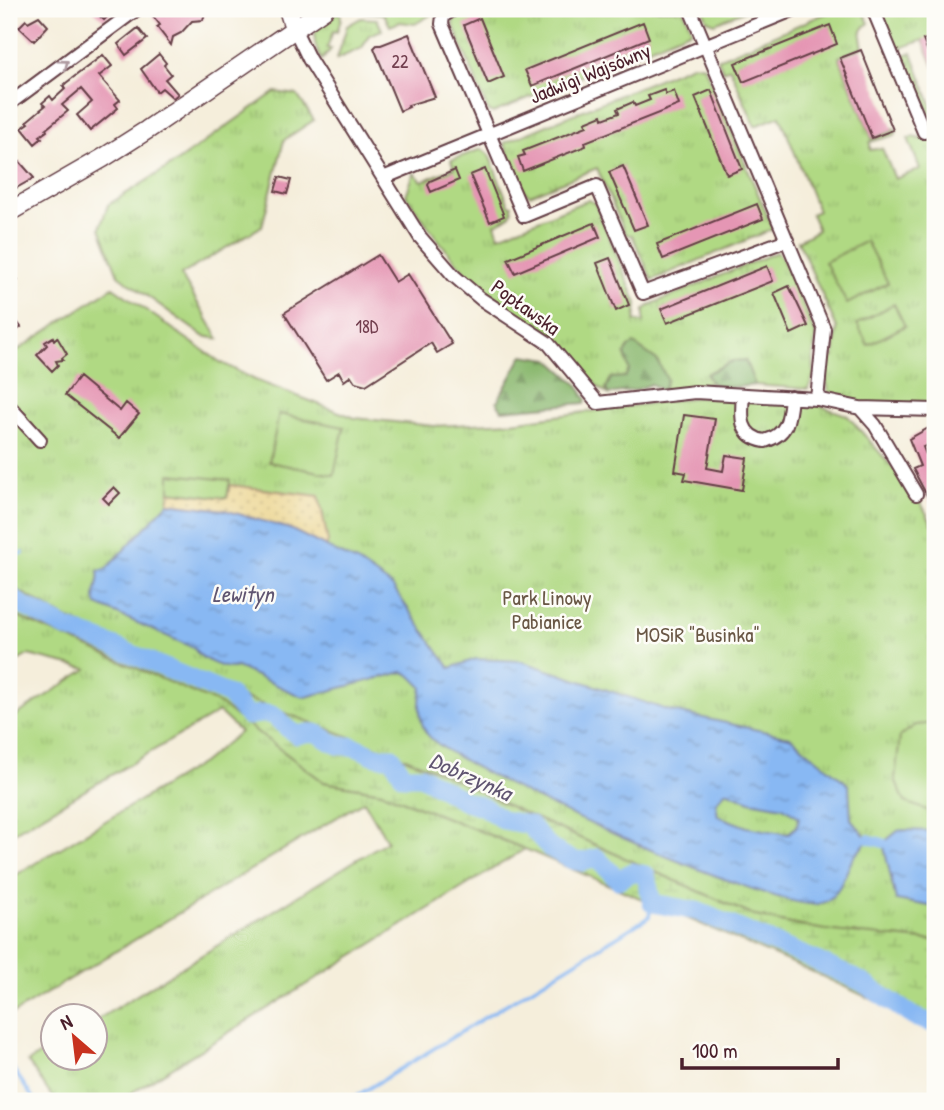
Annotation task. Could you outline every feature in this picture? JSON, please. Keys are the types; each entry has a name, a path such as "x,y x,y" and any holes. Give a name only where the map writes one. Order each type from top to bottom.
{"street":[{"path":"9,104 136,9"},
{"path":"288,9 294,27"},
{"path":"9,212 136,137 324,9"},
{"path":"454,9 443,16 442,24 524,216 597,186 643,293 787,240"},
{"path":"690,9 824,329 817,399"},
{"name":"Jadwigi Wajsówny","path":"383,178 795,9"},
{"path":"873,9 924,132"},
{"name":"Popławska","path":"294,27 309,59 419,237 454,276 481,299 548,343 598,403 695,392 817,399 860,408 935,410"},
{"path":"743,394 743,427 748,435 765,441 780,435 785,429 791,397"},
{"path":"9,406 40,440"},
{"path":"860,408 875,425 916,494"}],"green space":[{"path":"362,9 431,9 434,13 415,24 400,22 390,26 384,14 363,12"},
{"path":"471,9 683,9 692,30 493,113 488,111 453,24 454,19"},
{"path":"703,9 748,9 715,23 707,20"},
{"path":"836,9 845,9 850,13 862,9 869,23 861,34 863,47 839,57 872,139 893,131 893,128 897,130 895,135 870,142 870,150 882,148 895,179 920,169 908,138 919,139 929,135 927,130 935,126 935,197 930,199 935,213 935,404 864,405 830,397 826,379 826,357 834,357 837,328 798,241 818,230 811,214 818,211 780,116 755,126 730,68 723,71 718,59"},
{"path":"878,9 935,9 935,69 923,40 895,50"},
{"path":"340,11 341,19 337,32 333,31 327,48 331,49 322,60 315,43 316,31"},
{"path":"361,18 377,19 382,30 369,35 362,48 337,59 347,26"},
{"path":"912,53 935,115 935,126 908,62 901,65 897,56"},
{"path":"694,64 704,66 773,229 652,280 632,235 626,235 597,168 530,195 525,192 504,143"},
{"path":"275,92 297,95 314,120 284,140 262,226 181,275 219,339 203,336 118,275 100,228 108,205 175,163"},
{"path":"482,149 489,155 509,205 512,205 510,215 495,224 499,236 588,200 595,203 637,304 635,321 644,322 644,310 652,304 777,252 816,334 814,375 808,389 755,385 745,360 706,374 711,383 663,391 630,370 625,377 606,388 608,394 579,370 555,341 549,340 552,332 506,308 469,275 436,237 406,195 414,173 422,181 454,168 451,160"},
{"path":"866,241 888,283 847,304 825,262"},
{"name":"MOSiR \"Businka\"","path":"113,287 220,362 255,380 355,418 434,426 512,422 697,397 803,400 847,415 916,494 935,529 935,941 820,929 752,915 517,810 440,772 223,690 173,664 64,617 9,585 9,356"},
{"path":"894,304 905,326 868,345 857,324"},
{"path":"634,344 657,360 667,379 663,391 651,384 636,390 608,394 606,388 611,378 625,377 629,370 625,354"},
{"path":"523,355 549,359 577,384 586,399 585,403 502,410 497,402"},
{"path":"745,360 755,385 722,386 711,383 706,374 732,361"},
{"path":"279,414 344,427 334,475 269,462"},
{"path":"170,474 230,480 227,498 170,491"},
{"path":"9,585 64,617 173,664 223,690 440,772 517,810 752,915 820,929 935,941 935,1029 813,972 525,849 382,792 324,782 220,704 9,613"},
{"path":"9,613 220,704 324,782 382,792 525,849 118,1101 55,1101 28,1062 38,1056 38,1072 108,1072 108,1013 387,841 364,801 9,1016 9,879 202,763 240,732 219,712 9,835 9,720 87,669 28,655 9,666"},
{"path":"935,723 935,813 905,802 895,779 900,736 916,725"}],"sand":[{"path":"230,485 319,496 328,542 326,547 287,530 249,518 168,503 170,491 227,498"}],"water":[{"name":"Lewityn","path":"168,503 225,510 290,529 359,563 392,586 450,668 476,659 521,661 667,710 790,737 849,785 851,819 868,839 852,860 836,893 825,902 818,904 791,900 743,886 617,836 494,777 450,752 424,729 420,711 422,687 410,675 403,672 306,697 300,696 237,667 213,663 194,648 97,605 95,596 98,571 106,569","holes":["726,791 750,801 783,807 799,817 797,826 788,834 747,827 718,816 716,802"]},
{"path":"899,830 935,831 935,907 896,900 883,843"}],"building":[{"path":"92,9 115,9 104,20"},
{"path":"162,9 206,9 203,20 192,21 173,37 171,45 157,27 160,25 153,16"},
{"path":"39,16 48,26 34,41 19,27 26,20 28,22"},
{"path":"480,18 504,77 488,84 464,25"},
{"path":"643,22 649,38 532,86 525,70"},
{"path":"830,25 837,44 743,82 735,63"},
{"path":"138,28 147,39 126,55 118,44"},
{"path":"409,34 435,97 408,105 409,107 400,111 374,48"},
{"path":"935,35 935,68 923,40"},
{"path":"861,50 893,130 872,138 840,58"},
{"path":"159,54 171,74 165,79 178,94 173,98 162,88 157,92 141,69"},
{"path":"103,55 112,66 99,76 120,100 115,104 118,108 90,131 77,115 92,102 81,89 62,105 68,111 46,129 35,144 22,128 29,123 27,121 45,106 42,103 50,96 53,100 65,89 63,86 66,83"},
{"path":"664,90 666,94 674,91 679,105 585,142 586,146 523,171 518,157 525,155 523,151 587,126 585,122 602,115 603,119 619,113 617,109 633,102 635,106 650,100 648,96"},
{"path":"711,90 742,169 727,175 695,97"},
{"path":"20,162 34,178 9,192 9,171"},
{"path":"623,166 648,225 634,230 609,172"},
{"path":"485,169 504,216 490,222 470,175"},
{"path":"455,170 459,180 431,192 428,185 430,181"},
{"path":"279,177 291,180 287,194 275,191"},
{"path":"757,204 763,219 663,259 657,244"},
{"path":"594,223 600,237 515,273 508,259"},
{"path":"378,255 395,282 408,274 452,344 437,353 431,343 366,385 355,382 351,376 344,381 339,372 326,380 284,313"},
{"path":"610,258 629,305 616,311 597,263"},
{"path":"9,266 18,280 9,287"},
{"path":"767,266 773,281 667,323 661,309"},
{"path":"789,286 808,326 791,334 774,293"},
{"path":"9,311 21,327 9,337"},
{"path":"53,337 54,340 57,337 67,354 63,360 56,361 58,365 52,371 37,355 47,345 45,342"},
{"path":"79,377 120,411 126,403 139,414 119,438 65,395"},
{"path":"684,415 715,419 707,468 723,471 726,455 747,458 742,490 684,480 686,473 675,471"},
{"path":"932,426 935,442 923,447 929,462 935,459 935,511 913,469 920,466 909,439"},
{"path":"114,487 120,493 109,504 103,498"}],"waterway":[{"path":"9,557 23,553"},
{"name":"Dobrzynka","path":"9,595 20,604 66,628 229,695 248,716 272,715 297,735 316,733 338,745 355,747 379,757 392,757 403,776 421,776 463,800 484,807 503,820 529,825 550,848 572,860 582,862 597,858 618,880 632,872 646,875 652,903 697,911 810,958 862,982 914,1017 935,1024"},
{"path":"868,839 883,843"},
{"path":"352,1101 649,917 652,903"},
{"path":"9,1063 35,1101"}],"park label":[{"name":"Park Linowy Pabianice","path":"547,609"}]}
